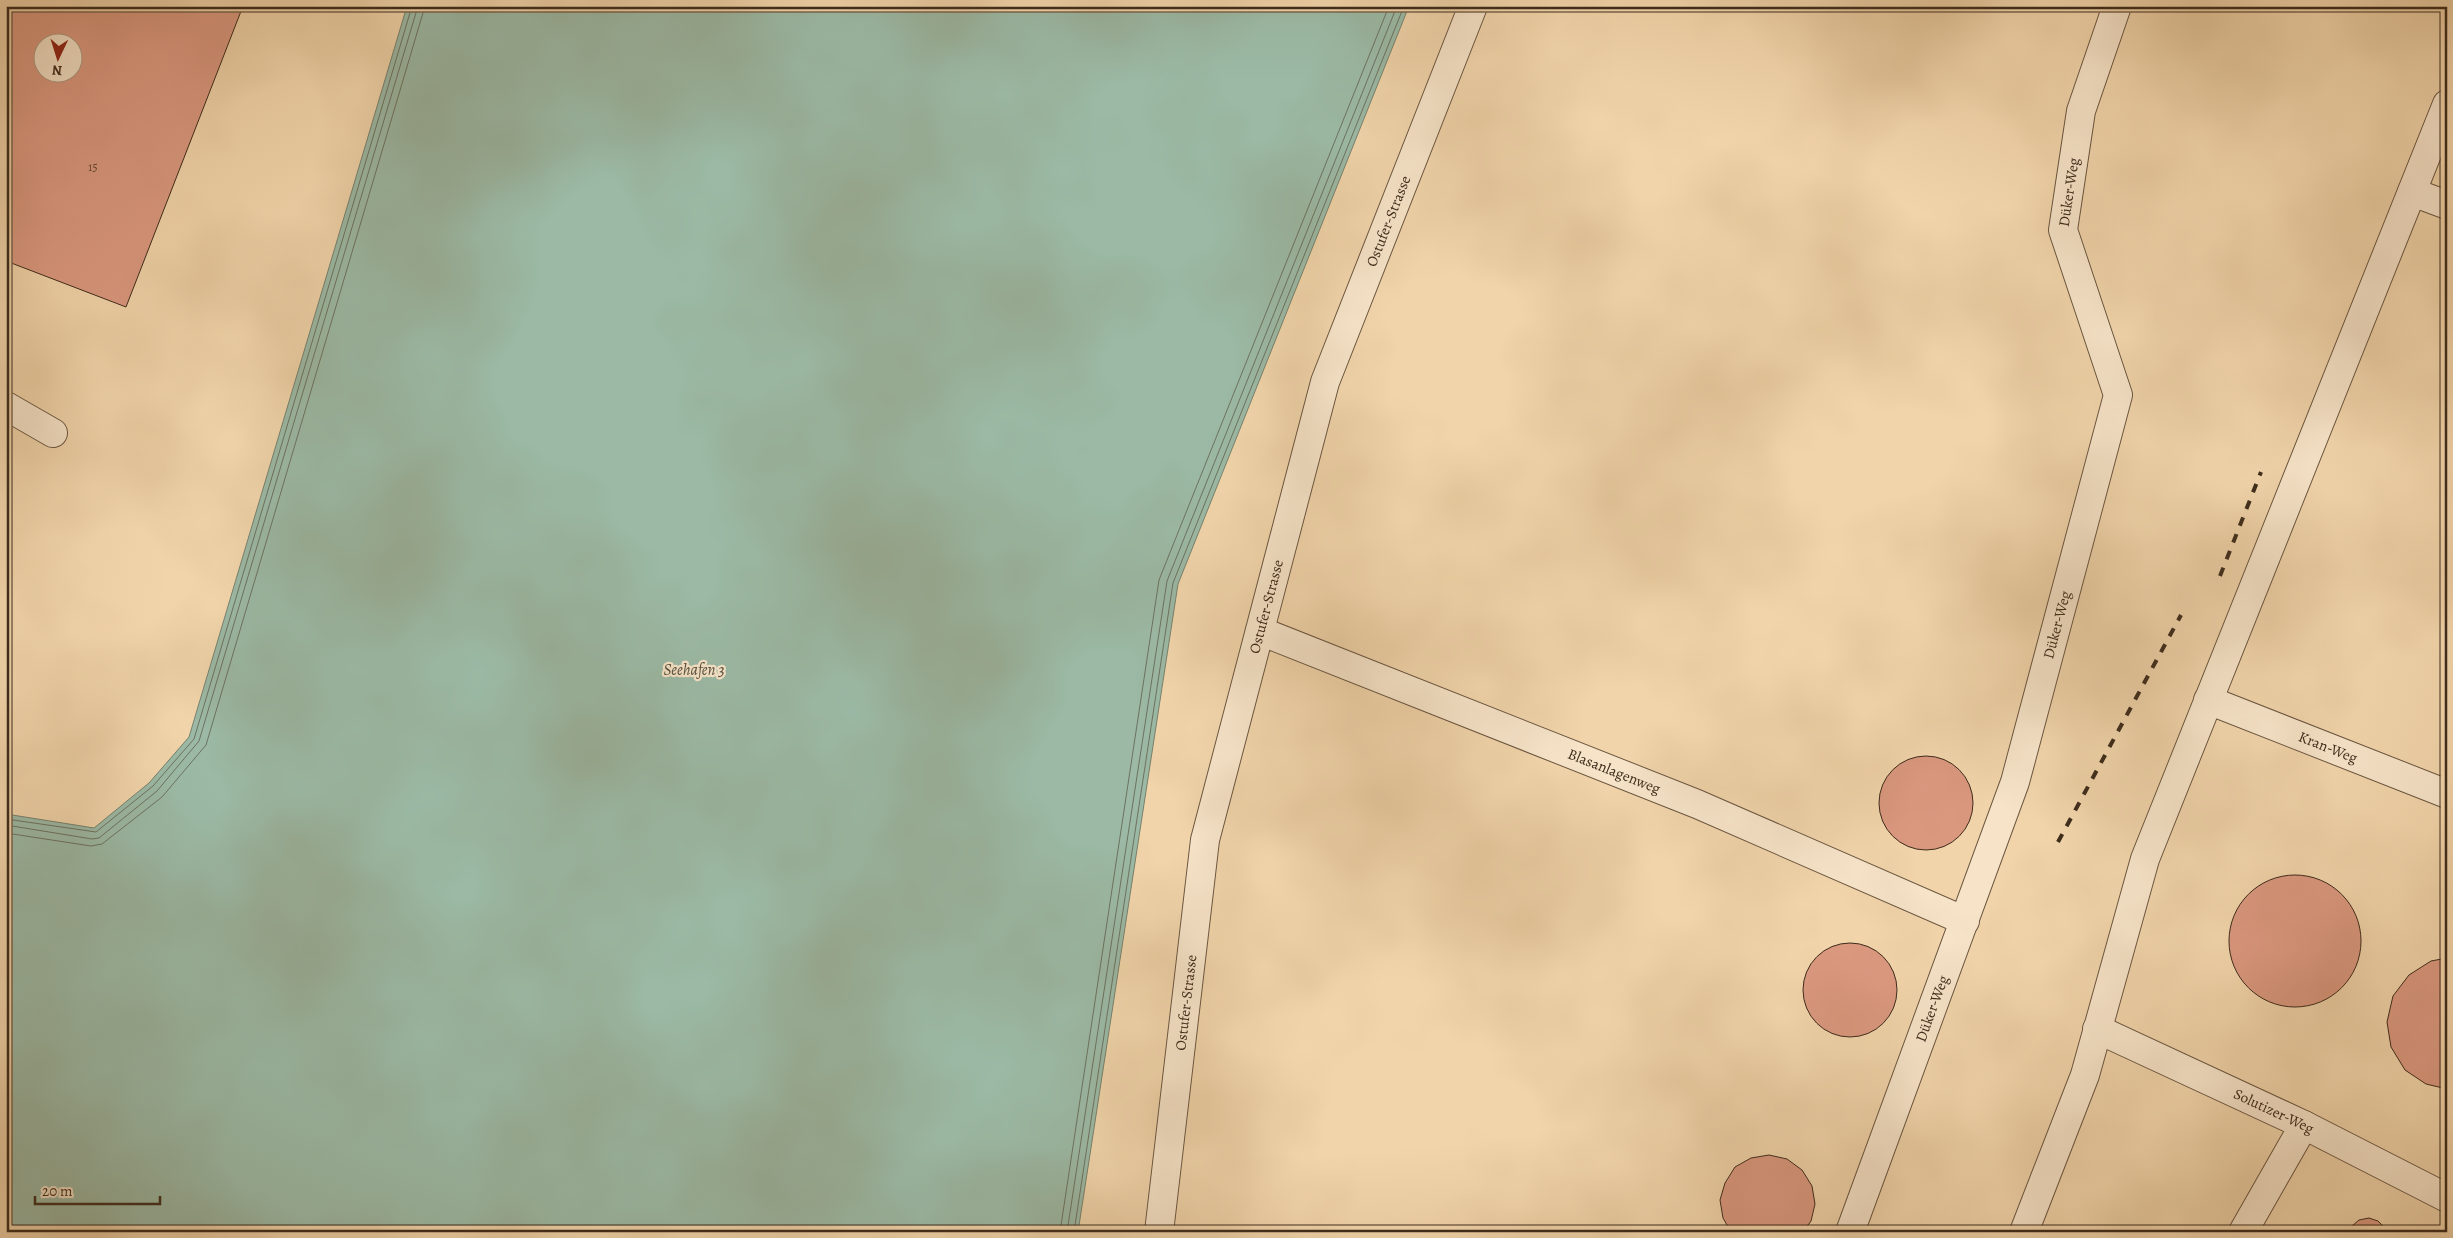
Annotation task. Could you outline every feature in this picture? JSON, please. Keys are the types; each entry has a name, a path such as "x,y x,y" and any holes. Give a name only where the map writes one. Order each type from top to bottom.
{"lane":[{"name":"Ostufer-Strasse","path":"1159,1232 1205,840 1325,382 1473,6"},
{"name":"Düker-Weg","path":"1850,1232 2016,782 2118,395 2063,230 2081,111 2118,6"},
{"path":"2024,1232 2084,1075 2145,859 2447,104"},
{"path":"2412,192 2447,205"},
{"path":"6,406 53,433"},
{"name":"Blasanlagenweg","path":"1260,631 1697,804 1964,922"},
{"name":"Kran-Weg","path":"2208,700 2447,794"},
{"name":"Solutizer-Weg","path":"2097,1029 2304,1125 2447,1198"},
{"path":"2243,1232 2304,1125"}],"water":[{"name":"Seehafen 3","path":"407,6 1409,6 1178,584 1078,1232 6,1232 6,814 94,828 149,783 189,737"}],"building":[{"path":"6,6 243,6 126,307 6,261"},
{"path":"1926,756 1944,760 1959,770 1969,785 1973,803 1969,821 1959,836 1944,846 1926,850 1908,846 1893,836 1883,821 1879,803 1883,785 1893,770 1908,760"},
{"path":"2295,875 2308,876 2320,880 2342,894 2356,916 2360,928 2360,954 2356,966 2342,988 2320,1002 2308,1006 2295,1007 2282,1006 2270,1002 2248,988 2234,966 2230,954 2229,941 2230,928 2234,916 2248,894 2270,880 2282,876"},
{"path":"1850,943 1868,947 1883,957 1893,972 1897,990 1893,1008 1883,1023 1868,1033 1850,1037 1832,1033 1817,1023 1807,1008 1803,990 1807,972 1817,957 1832,947"},
{"path":"2447,958 2447,1089 2426,1084 2405,1070 2391,1047 2387,1022 2393,996 2409,975 2431,961"},
{"path":"1769,1155 1787,1159 1802,1170 1812,1186 1815,1204 1811,1221 1803,1232 1731,1232 1723,1218 1720,1200 1725,1183 1735,1167 1751,1158"},
{"path":"2369,1218 2378,1221 2389,1232 2345,1232 2359,1220"}],"railway":[{"path":"2220,576 2261,472"},
{"path":"2058,842 2181,615"}]}
